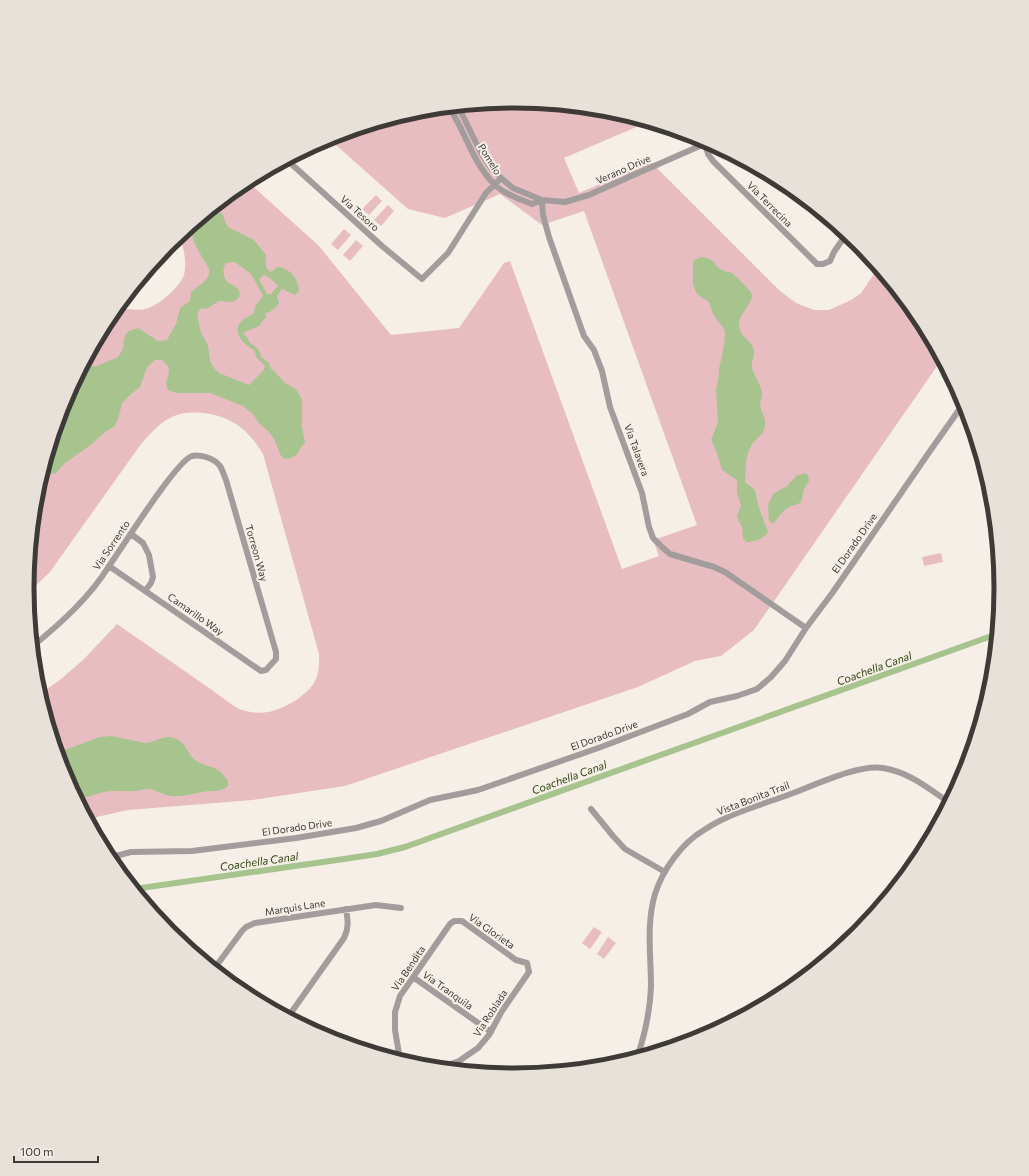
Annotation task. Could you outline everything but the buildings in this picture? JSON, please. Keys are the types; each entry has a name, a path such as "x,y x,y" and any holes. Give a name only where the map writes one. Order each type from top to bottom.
{"street":[{"name":"Pomelo","path":"461,111 481,153 500,178 513,188 542,200"},
{"name":"Pomelo","path":"452,112 476,158 494,184 506,193 532,204 542,200"},
{"name":"Verano Drive","path":"542,200 565,202 590,196 628,177 701,145"},
{"name":"Via Terrecina","path":"707,148 708,154 712,162 817,264 830,262 834,252 843,238"},
{"name":"Via Tesoro","path":"290,163 382,246 422,279 448,252 486,193 494,184"},
{"path":"494,184 500,178"},
{"name":"Via Talavera","path":"542,200 543,215 548,237 584,336 594,350 602,370 610,407 642,493 649,527 653,538 670,554 714,567 725,572 806,628"},
{"name":"El Dorado Drive","path":"116,856 131,852 199,850 296,838 356,828 381,821 430,800 478,790 674,720 710,702 737,696 757,689 771,677 785,661 806,628 833,592 930,450 960,409"},
{"name":"Via Sorrento","path":"37,642 54,628 92,590 179,466 191,456 202,456"},
{"name":"Torreon Way","path":"202,456 220,465 226,480 276,652 276,659 272,665"},
{"path":"131,534 143,543 149,555 153,577 146,591"},
{"name":"Camarillo Way","path":"109,566 261,671 266,670 272,665"},
{"name":"Vista Bonita Trail","path":"639,1052 649,1013 651,987 649,940 650,918 655,894 665,872 685,846 703,830 728,816 840,776 864,769 882,768 900,772 915,779 945,800"},
{"path":"591,809 625,849 665,872"},
{"name":"Marquis Lane","path":"217,965 246,926 255,923 376,905 400,908"},
{"path":"291,1013 348,931 349,924 346,909"},
{"name":"Via Glorieta","path":"458,921 462,921 516,960 527,963 529,972"},
{"name":"Via Bendita","path":"399,1054 395,1030 395,1012 400,996 450,924 458,921"},
{"name":"Via Roblada","path":"452,1064 470,1055 478,1048 529,972"},
{"name":"Via Tranquila","path":"413,978 490,1032"}],"shaded area":[{"path":"483,109 546,109 608,117 639,124 642,125 564,158 579,193 651,162 780,291 796,303 814,310 829,310 851,300 861,293 876,271 896,295 914,321 939,363 754,630 721,656 695,661 638,687 345,786 253,800 128,810 93,818 71,772 50,712 45,690 83,660 117,624 230,703 242,710 250,712 258,713 272,711 286,706 305,694 313,684 318,674 319,654 263,454 252,438 239,426 215,415 197,412 181,414 169,418 156,428 141,444 50,572 34,587 38,525 50,464 71,404 98,348 124,308 135,310 145,309 156,305 173,291 182,280 185,270 181,242 222,207 252,186 319,246 391,335 459,328 504,263 510,261 622,569 659,556 653,540 697,525 584,211 542,225 500,194 445,218 408,209 334,143 390,124 452,112"},
{"path":"376,195 382,201 369,215 362,209"},
{"path":"388,205 394,211 381,226 374,220"},
{"path":"215,213 221,213 228,227 254,240 266,255 267,269 271,272 277,267 286,269 295,278 299,291 295,295 282,289 277,296 279,304 270,312 265,313 266,317 259,326 243,334 247,337 250,343 259,350 261,357 269,363 271,369 285,383 296,389 302,400 302,427 305,442 296,455 287,459 283,458 270,433 258,422 254,415 243,406 210,393 177,393 168,390 166,383 169,371 168,366 162,360 155,360 147,367 140,387 122,403 118,420 114,427 106,431 92,444 65,463 56,473 48,475 71,404 88,367 97,366 118,357 123,349 126,334 129,331 138,328 158,341 167,340 176,324 180,308 190,301 191,292 206,280 209,269 193,240 192,234","holes":["235,262 251,274 263,296 255,306 254,313 242,320 238,326 238,334 243,342 254,350 257,358 265,366 263,371 249,385 219,373 214,368 210,361 208,345 201,333 197,314 201,308 206,309 219,301 233,302 239,298 240,295 238,290 235,286 227,282 225,278 224,268 226,263","264,275 270,278 278,286 271,294 267,294 259,279"]},
{"path":"344,229 351,235 338,250 331,244"},
{"path":"356,240 363,246 350,261 343,255"},
{"path":"701,257 711,260 722,270 732,273 751,292 752,296 740,320 739,328 754,350 752,368 762,391 760,406 765,423 763,432 749,450 746,463 745,482 755,490 759,508 768,532 758,540 746,542 743,538 742,527 737,516 741,505 737,493 737,480 722,470 711,440 718,422 716,388 725,334 724,329 713,314 709,302 697,294 693,284 693,263 694,260"},
{"path":"804,473 808,475 809,481 804,489 801,502 787,509 773,524 769,521 768,505 773,494 787,486 796,476"},
{"path":"941,553 943,562 924,566 922,557"},
{"path":"112,736 145,743 166,737 174,738 184,745 195,760 221,772 228,780 228,786 219,790 179,796 171,796 147,789 136,791 108,791 83,798 62,749 67,749 100,737"},
{"path":"594,927 602,932 590,949 582,943"},
{"path":"608,937 616,943 604,959 597,954"}],"waterway":[{"name":"Coachella Canal","path":"139,888 377,854 405,847 992,636"}]}
